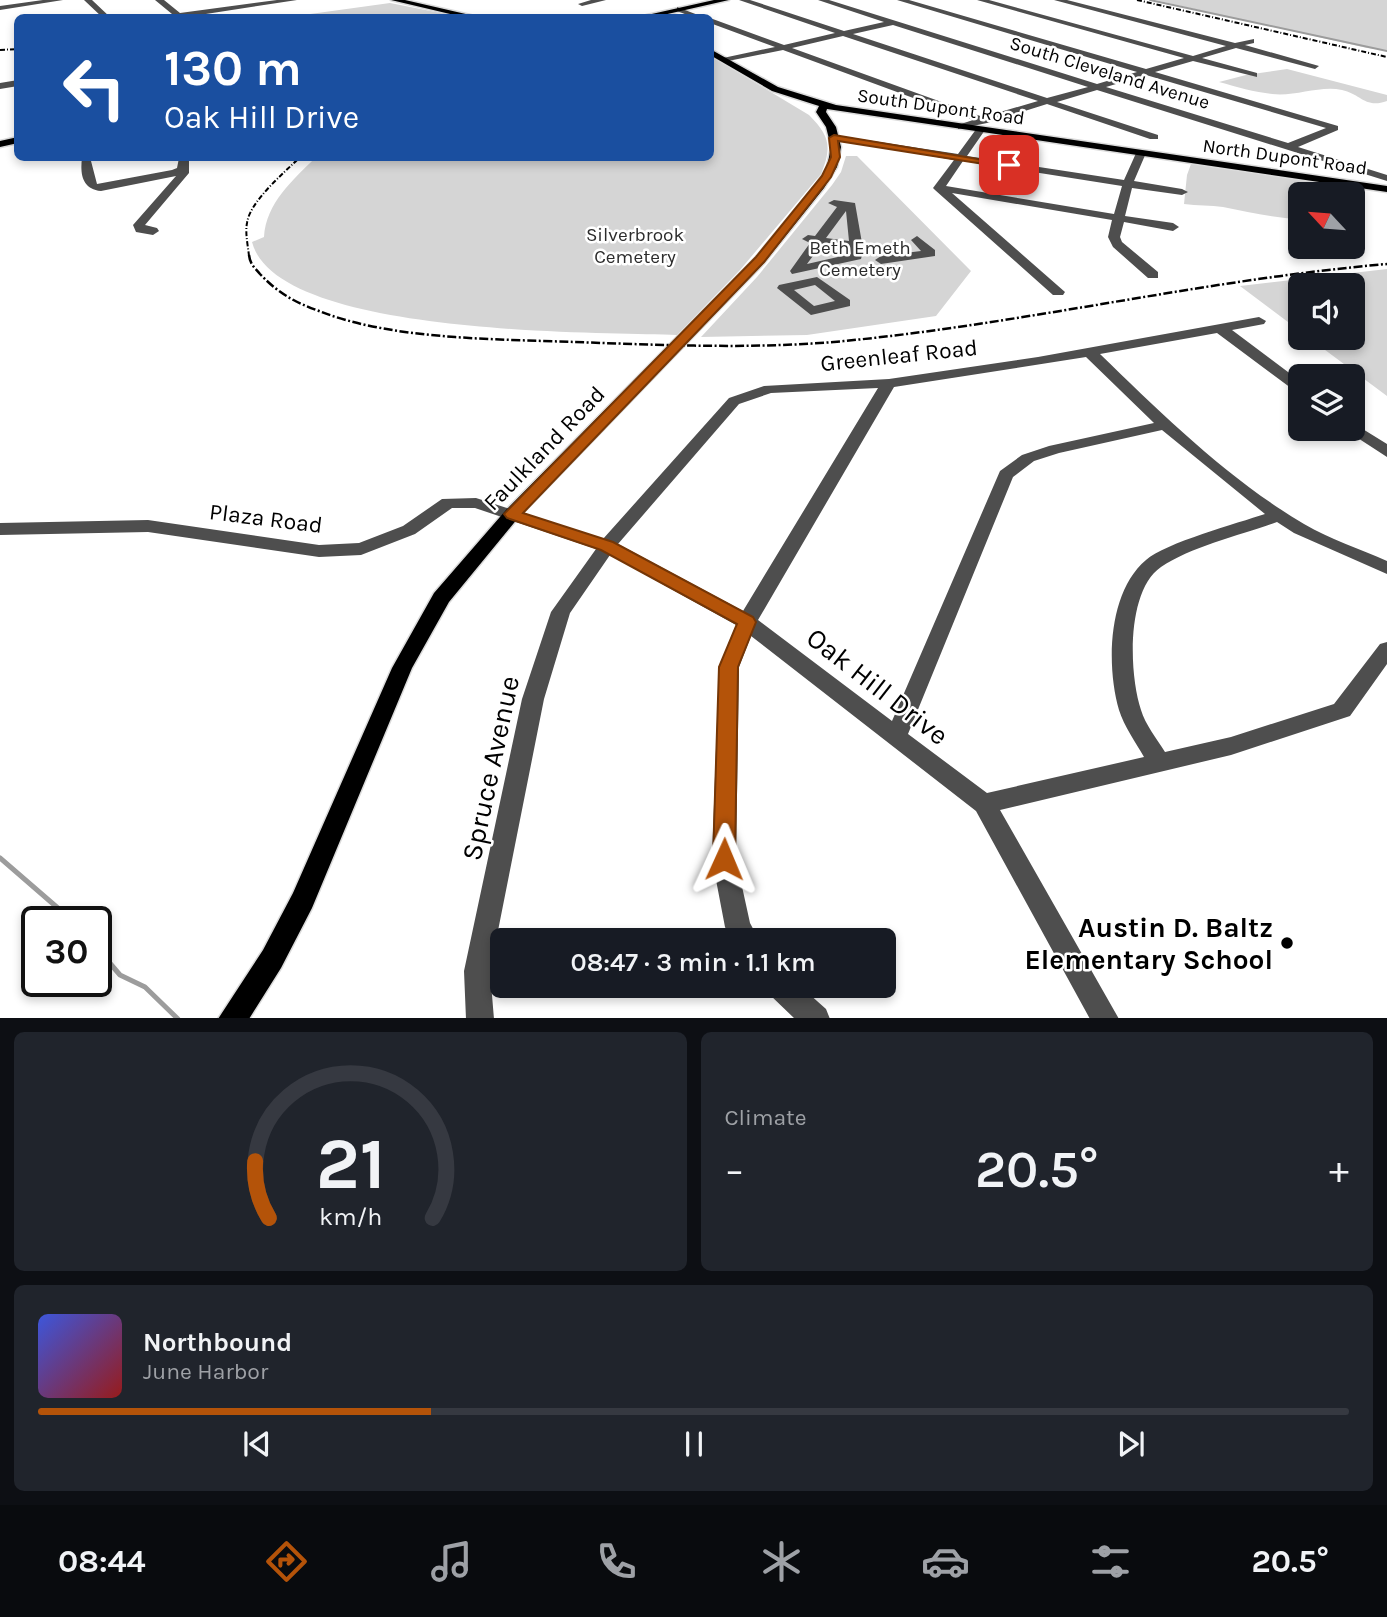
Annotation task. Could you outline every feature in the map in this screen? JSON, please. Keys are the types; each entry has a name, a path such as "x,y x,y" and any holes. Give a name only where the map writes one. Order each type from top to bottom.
{"main road":[{"path":"395,0 461,14"},
{"path":"660,14 725,0"},
{"name":"South Dupont Road","path":"714,53 775,89 824,106 961,127 982,125 1178,158"},
{"path":"775,89 816,116 832,135"},
{"path":"816,116 813,108 824,106"},
{"name":"Faulkland Road","path":"232,1018 272,959 303,900 386,704 423,627 441,598 512,514 760,260 827,177 835,157 831,127 821,112 824,106"},
{"name":"North Dupont Road","path":"1178,158 1387,189"}],"street":[{"path":"0,8 23,8 59,0"},
{"path":"88,0 104,14"},
{"path":"159,0 177,14"},
{"path":"255,0 266,4"},
{"path":"186,14 293,0"},
{"path":"582,4 602,0"},
{"path":"743,0 1154,137"},
{"name":"South Cleveland Avenue","path":"822,0 1387,178"},
{"path":"901,0 1335,128 1288,147"},
{"path":"1058,0 1315,66"},
{"path":"984,1 1254,75"},
{"path":"726,60 964,6"},
{"path":"680,9 693,14"},
{"path":"1002,42 1112,14"},
{"path":"714,21 982,125"},
{"path":"939,188 982,125 1096,86 1251,41"},
{"path":"978,48 990,45"},
{"path":"832,135 1182,192"},
{"path":"1141,153 1117,218 1115,241 1153,275"},
{"path":"86,161 87,173 93,187 110,187 183,164 184,173 139,225 141,229 153,231"},
{"path":"939,188 1173,228"},
{"path":"939,188 1058,292"},
{"path":"856,240 837,261 856,240"},
{"name":"Greenleaf Road","path":"607,546 734,401 769,390 889,383 1089,352 1259,321"},
{"path":"1220,328 1288,379"},
{"path":"1089,352 1165,425 1278,516 1300,529 1387,568"},
{"path":"738,928 724,859 729,667 747,622 889,383"},
{"path":"896,737 1006,475 1027,458 1055,449 1165,425"},
{"path":"1365,437 1387,453"},
{"name":"Plaza Road","path":"0,530 148,526 319,551 361,549 409,530 448,503 476,503 512,514"},
{"name":"Oak Hill Drive","path":"512,514 607,546 747,622 984,804 1105,1018"},
{"path":"1159,763 1130,711 1121,645 1132,591 1153,563 1195,544 1278,516"},
{"name":"Spruce Avenue","path":"480,1018 477,971 533,699 561,612 607,546"},
{"path":"984,804 1231,746 1342,710 1387,649"},
{"path":"794,998 816,1018"}],"green space":[{"path":"1155,0 1387,0 1387,50 1367,48"},
{"path":"390,3 446,14 310,14"},
{"name":"Silverbrook Cemetery","path":"714,58 809,115 825,136 828,149 821,174 740,270 677,335 512,329 442,323 375,312 317,296 274,273 252,242 264,237 270,213 290,184 312,161 714,161"},
{"path":"1287,69 1387,95 1387,101 1368,102 1348,92 1334,89 1272,94 1219,82"},
{"name":"Beth Emeth Cemetery","path":"846,156 857,156 971,271 936,316 807,335 701,337 757,277 832,185 841,172"},
{"path":"1191,164 1316,182 1288,182 1288,218 1218,206 1184,204"},
{"path":"1387,269 1387,396 1365,380 1365,364 1344,364 1325,350 1365,350 1365,273 1352,273"},
{"path":"1288,280 1288,322 1240,286"}],"waterway":[{"path":"1150,0 1387,51"},
{"path":"0,858 56,906"},
{"path":"112,966 120,975 145,987 177,1018"}],"railway":[{"path":"1137,0 1387,57"},
{"path":"0,50 14,49"},
{"path":"249,256 246,231 249,215 268,188 296,161"},
{"path":"249,255 251,263 260,274 273,287 294,300 348,321 379,328 479,339 704,346 802,344 903,334 1317,271 1387,264"}],"place":[{"name":"Austin D. Baltz Elementary School","path":"1287,943"}],"route":[{"path":"724,859 729,667 747,622 607,546 512,514 760,260 827,177 835,157 834,138 1009,165"}]}
